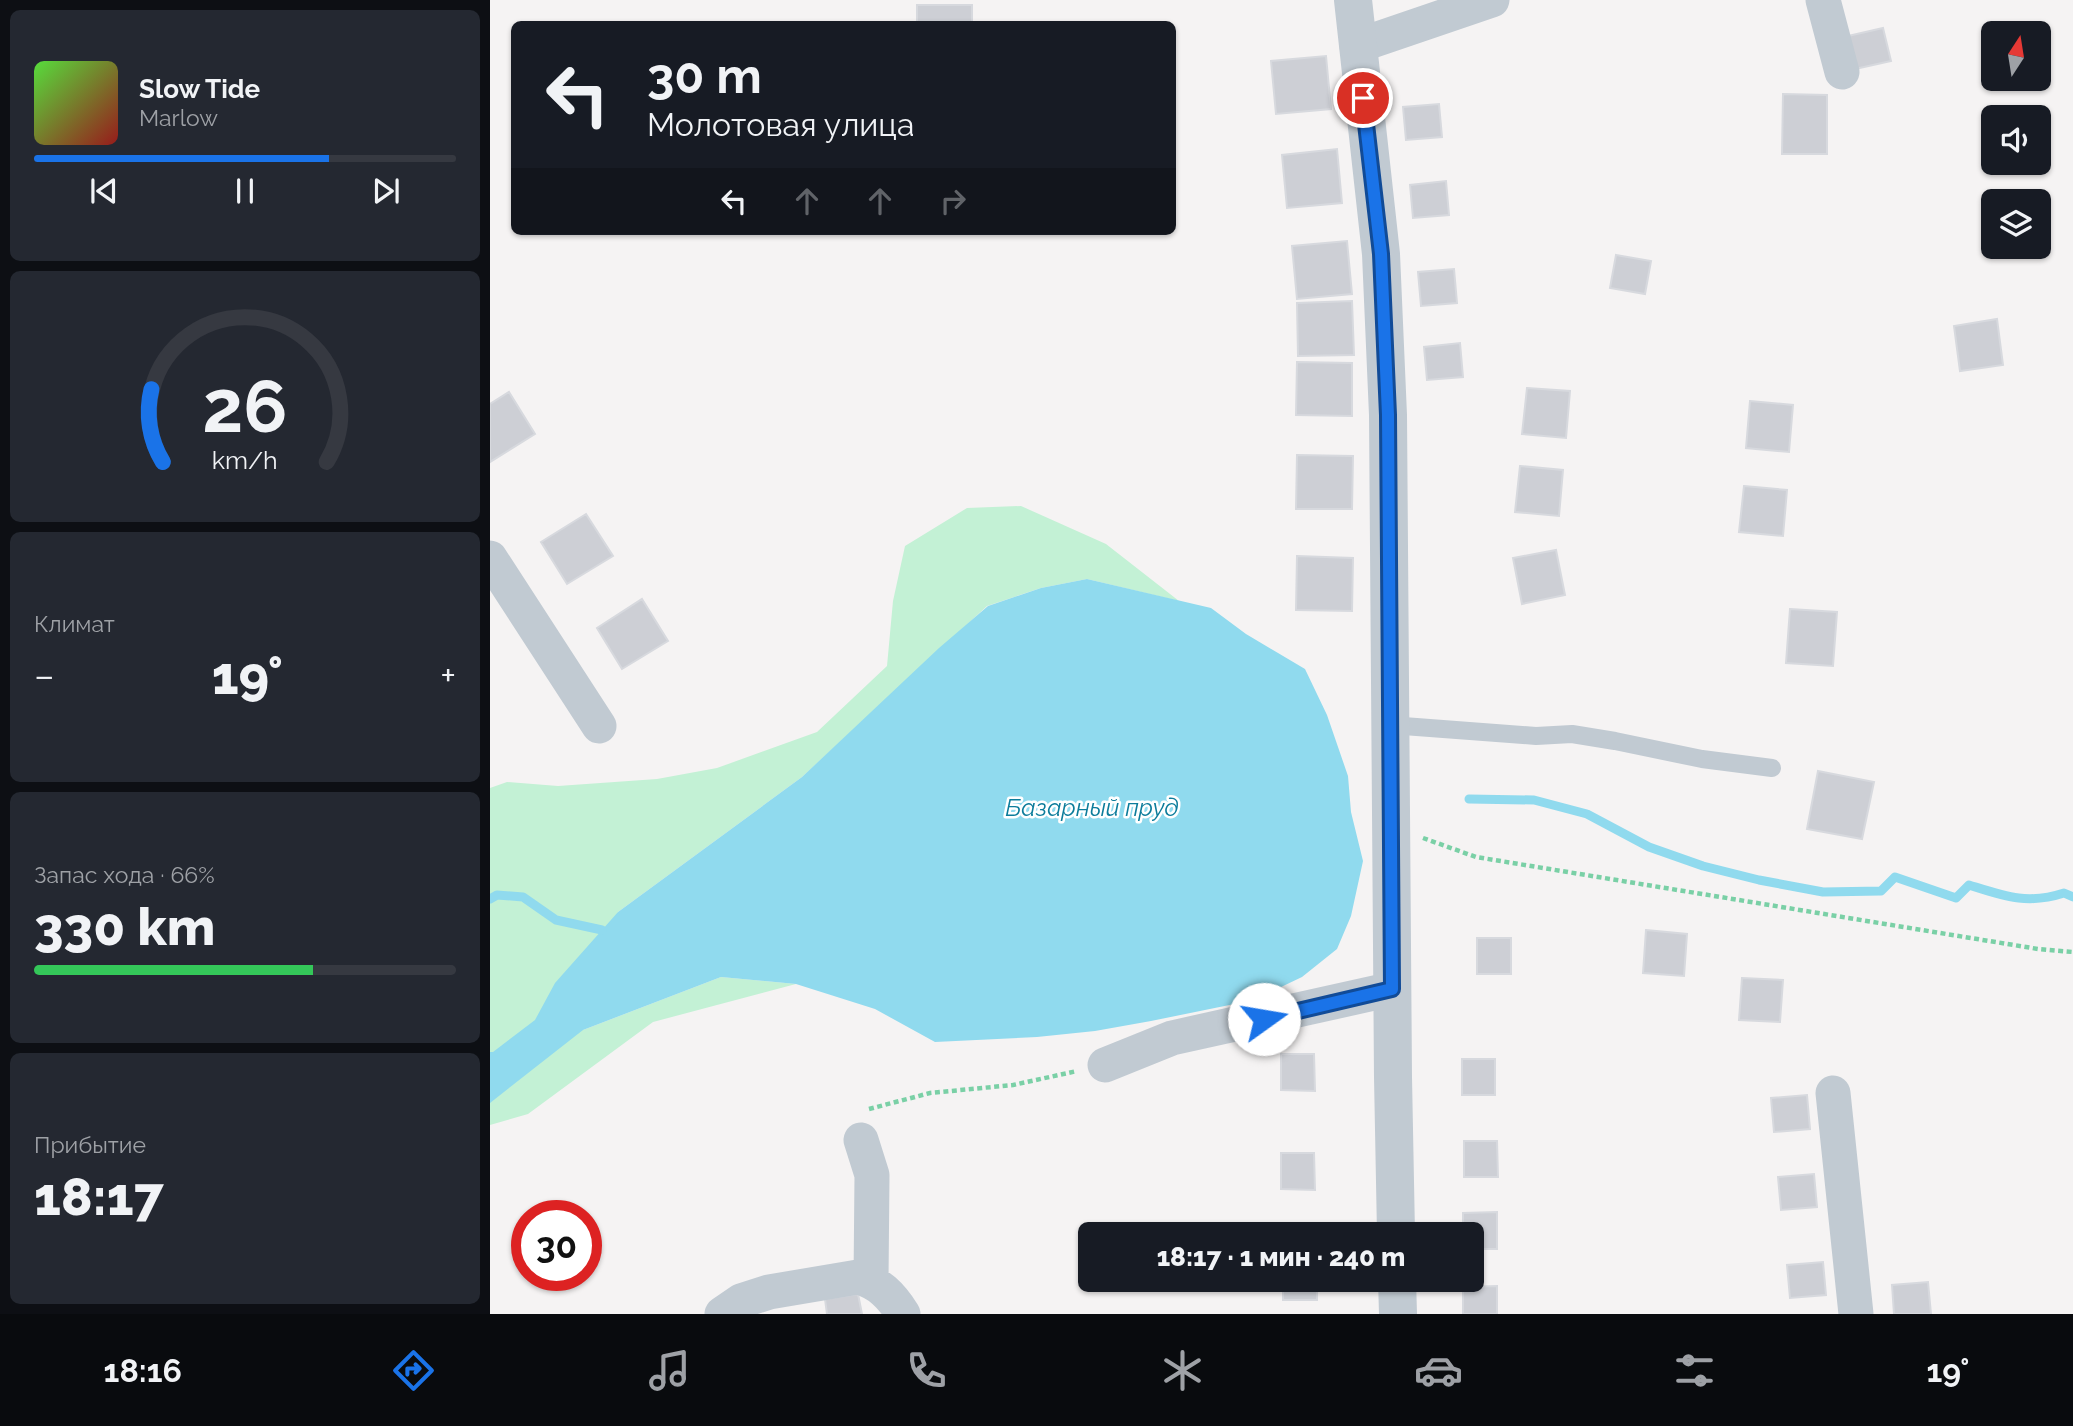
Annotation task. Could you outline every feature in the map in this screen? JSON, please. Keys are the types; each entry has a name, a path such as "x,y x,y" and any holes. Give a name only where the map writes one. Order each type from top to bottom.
{"street":[{"path":"1353,0 1381,267 1388,415 1396,1222"},
{"path":"1357,46 1492,0"},
{"path":"1823,0 1842,72"},
{"path":"490,558 599,726"},
{"path":"1105,1065 1172,1038 1392,989"},
{"path":"1833,1093 1856,1314"},
{"path":"861,1140 872,1175 872,1281"},
{"path":"722,1314 741,1301 769,1292 858,1277 872,1281 884,1289 903,1314"},
{"path":"1397,1292 1398,1314"}],"lane":[{"path":"1390,725 1536,736 1572,734 1702,759 1772,768"}],"path":[{"path":"1392,827 1476,857 2038,949 2073,952"},
{"path":"861,1140 851,1116 864,1110 930,1093 1013,1085 1105,1065"}],"green space":[{"path":"1021,506 1106,544 1179,601 1087,579 1041,588 987,606 802,777 618,912 583,1030 721,977 796,984 653,1022 528,1114 490,1125 490,788 507,782 558,786 657,779 717,768 817,732 887,666 893,601 905,546 967,508"}],"water":[{"name":"Базарный пруд","path":"1087,579 1211,608 1246,634 1305,669 1327,715 1348,776 1351,812 1363,861 1351,916 1337,949 1302,977 1254,1000 1095,1031 935,1042 875,1009 796,984 721,977 583,1030 490,1103 490,1052 535,1020 555,983 618,912 802,777 939,648 988,606 1041,588"}],"building":[{"path":"917,5 972,5 972,21 917,21"},
{"path":"1883,28 1891,61 1855,69 1848,36"},
{"path":"1326,56 1331,109 1276,114 1271,61"},
{"path":"1783,94 1827,95 1827,154 1782,154"},
{"path":"1439,104 1442,137 1406,140 1403,107"},
{"path":"1337,149 1342,203 1287,208 1282,155"},
{"path":"1446,181 1449,215 1413,218 1410,185"},
{"path":"1347,241 1352,294 1297,299 1292,246"},
{"path":"1616,255 1651,261 1645,294 1610,288"},
{"path":"1454,269 1457,303 1421,306 1418,272"},
{"path":"1352,301 1354,355 1298,356 1297,303"},
{"path":"1997,319 2003,365 1960,371 1954,326"},
{"path":"1460,343 1463,377 1427,380 1424,347"},
{"path":"1297,362 1352,363 1352,416 1296,415"},
{"path":"1527,388 1570,391 1566,438 1522,434"},
{"path":"509,392 535,434 490,462 490,404"},
{"path":"1750,401 1793,405 1789,452 1746,448"},
{"path":"1297,455 1353,456 1352,509 1296,509"},
{"path":"1520,466 1563,470 1559,516 1515,512"},
{"path":"1744,486 1787,490 1783,536 1739,532"},
{"path":"586,514 613,556 567,584 541,542"},
{"path":"1556,550 1565,595 1522,604 1513,558"},
{"path":"1297,556 1353,558 1352,611 1296,610"},
{"path":"642,599 668,641 622,669 597,628"},
{"path":"1790,609 1837,612 1833,666 1786,663"},
{"path":"1818,771 1874,782 1862,839 1807,829"},
{"path":"1646,930 1687,934 1684,976 1643,973"},
{"path":"1477,938 1511,938 1511,974 1477,974"},
{"path":"1742,978 1783,980 1780,1022 1739,1020"},
{"path":"1281,1054 1314,1054 1315,1091 1281,1090"},
{"path":"1462,1059 1495,1059 1495,1095 1462,1095"},
{"path":"1807,1095 1810,1129 1774,1132 1771,1098"},
{"path":"1464,1141 1497,1141 1498,1177 1464,1177"},
{"path":"1281,1153 1314,1153 1315,1190 1281,1189"},
{"path":"1814,1174 1817,1207 1781,1210 1778,1177"},
{"path":"1497,1212 1497,1249 1484,1249 1484,1222 1463,1222 1463,1213"},
{"path":"1823,1262 1826,1295 1790,1298 1787,1265"},
{"path":"1928,1282 1931,1314 1894,1314 1892,1285"},
{"path":"1484,1286 1497,1286 1497,1314 1463,1314 1463,1292 1484,1292"},
{"path":"1283,1292 1317,1292 1317,1300 1283,1300"},
{"path":"858,1294 862,1314 827,1314 825,1299"}],"waterway":[{"path":"1469,799 1534,800 1587,814 1649,847 1703,866 1823,892 1881,891 1895,877 1956,898 1969,885 2016,898 2051,897 2064,893 2073,897"},
{"path":"490,899 497,895 523,897 556,920 602,930"}],"route":[{"path":"1264,1019 1392,989 1388,415 1381,254 1363,98"}]}
